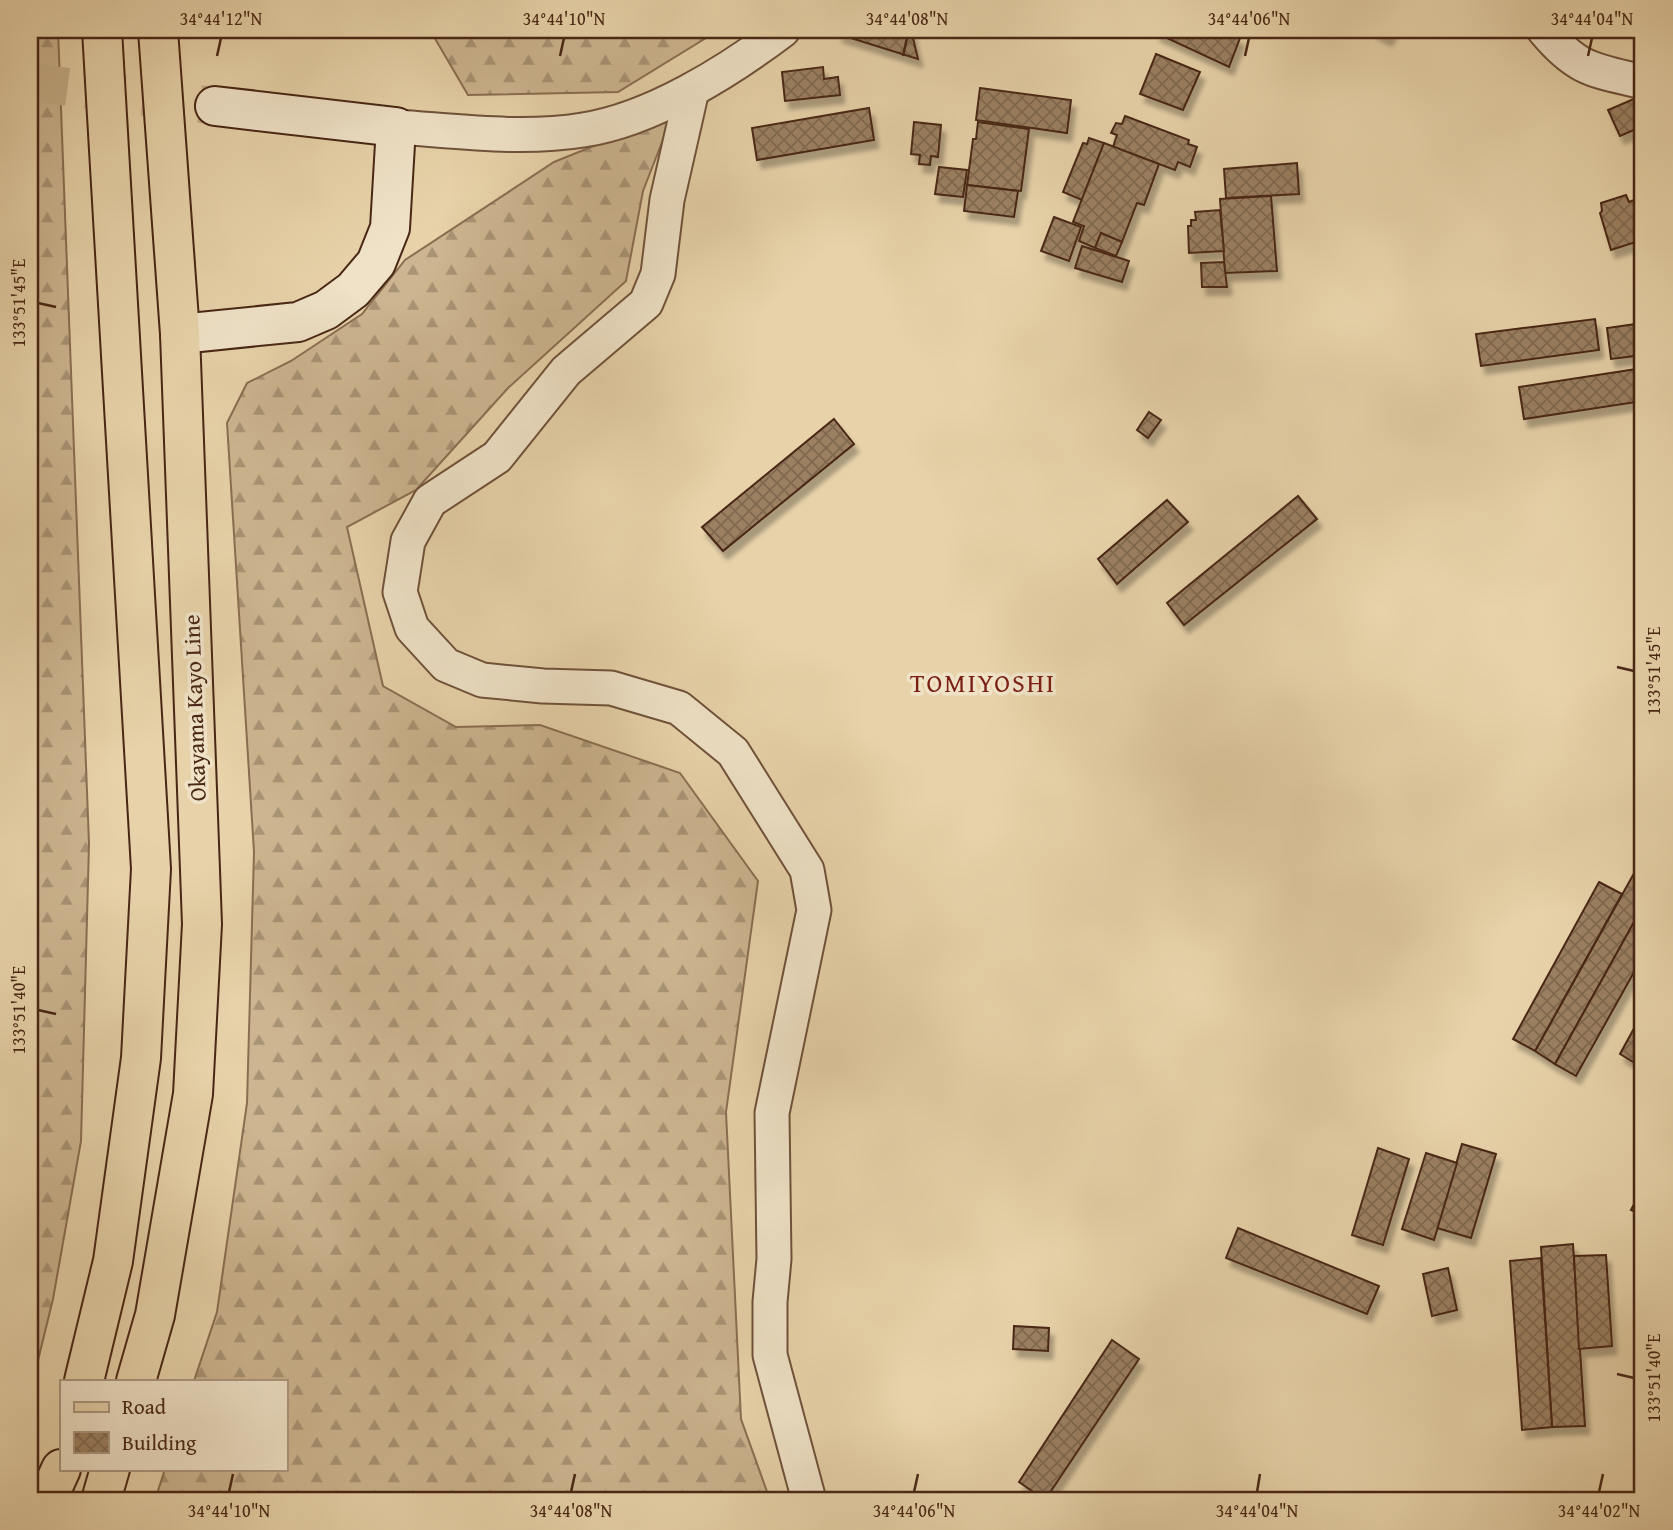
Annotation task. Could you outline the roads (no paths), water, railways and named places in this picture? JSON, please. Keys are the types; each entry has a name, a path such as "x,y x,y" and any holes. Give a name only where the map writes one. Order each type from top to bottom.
{"main road":[{"path":"84,1380 113,1261 139,1072 151,869 103,30"},
{"name":"Okayama Kayo Line","path":"135,1380 155,1315 193,1094 202,924 180,334 158,30"},
{"path":"47,1500 61,1470"},
{"path":"101,1500 110,1470"}],"street":[{"path":"215,106 396,127 506,135 583,130 639,114 692,90 783,30"},
{"path":"1544,30 1561,51 1585,68 1643,82"},
{"path":"692,90 667,200 658,274 646,303 566,371 497,457 429,501 408,541 400,592 412,628 446,666 482,680 543,687 611,688 679,708 733,751 807,870 814,910 772,1113 774,1259 770,1302 770,1355 809,1500"},
{"path":"180,334 298,322 326,310 353,290 376,263 390,228 396,127"}],"tunnel":[{"path":"30,82 215,106"}],"district":[{"name":"TOMIYOSHI","path":"983,682"}]}
